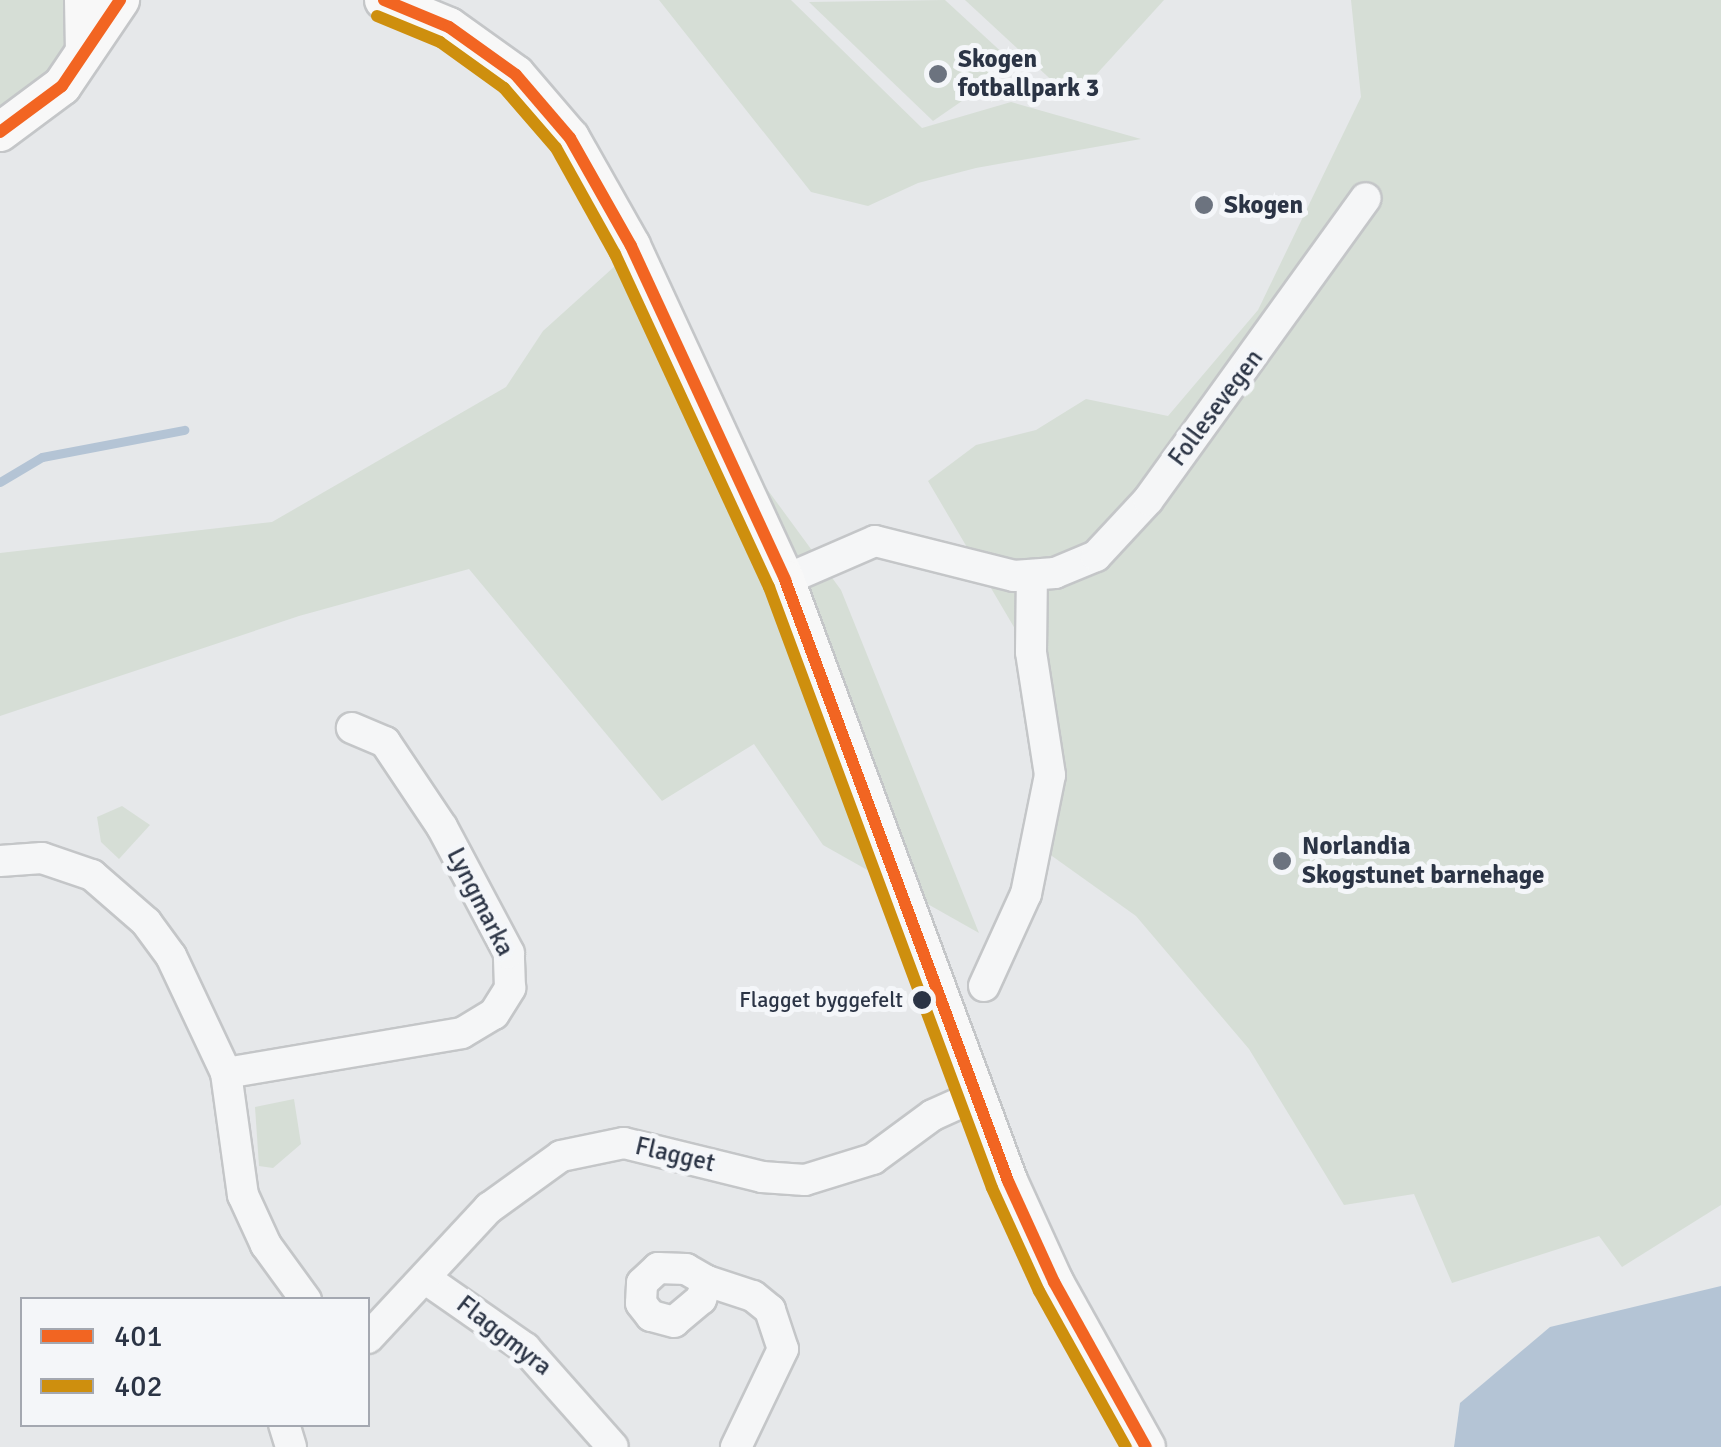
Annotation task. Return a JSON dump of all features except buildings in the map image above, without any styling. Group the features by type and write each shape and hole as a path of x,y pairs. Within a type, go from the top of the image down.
{"main road":[{"path":"84,0 85,50"},
{"path":"0,132 46,103 120,0"},
{"path":"384,0 484,48 516,75 570,138 687,358 785,580 974,1096 1048,1270 1140,1445"}],"street":[{"name":"Follesevegen","path":"785,580 875,541 905,544 1006,576 1032,575 1096,556 1148,500 1366,198"},
{"path":"984,986 1026,894 1050,775 1030,652 1032,575"},
{"name":"Lyngmarka","path":"226,1073 449,1037 494,1014 510,988 509,952 442,826 385,742 352,728"},
{"path":"0,860 59,861 117,893 171,956 226,1073 244,1195 266,1245 304,1297"},
{"name":"Flagget","path":"370,1336 510,1189 582,1148 624,1143 762,1177 805,1180 873,1160 933,1115 974,1096"},
{"name":"Flaggmyra","path":"426,1279 525,1348 613,1447"},
{"path":"707,1281 753,1296 770,1310 783,1349 736,1447"}],"shaded area":[{"path":"0,0 110,0 0,131"},
{"path":"659,0 791,0 922,128 1011,102 1141,139 976,168 918,183 868,206 811,192"},
{"name":"Skogen fotballpark 3","path":"945,0 1007,57 975,92 933,121 809,2"},
{"path":"965,0 1164,0 1073,100"},
{"path":"1351,0 1721,0 1721,1205 1622,1267 1599,1236 1452,1283 1414,1194 1344,1205 1249,1049 1136,916 1038,846 1046,768 1021,639 928,481 976,445 1036,430 1086,399 1168,416 1258,310 1361,97"},
{"path":"646,238 671,358 841,590 979,933 823,845 754,744 662,801 469,569 299,616 0,716 0,553 272,522 506,387 543,331"},
{"path":"122,806 150,825 119,859 101,842 97,817"},
{"path":"294,1099 301,1144 273,1168 259,1166 255,1107"}],"water":[{"path":"1721,1286 1721,1447 1454,1447 1460,1403 1550,1327"}],"waterway":[{"path":"0,482 42,457 184,430"}],"transit line":[{"name":"401","path":"0,132 62,86 120,0"},
{"name":"401","path":"384,0 449,27 516,75 570,138 631,246 785,580 1008,1181 1054,1282 1146,1447"},
{"name":"402","path":"377,16 440,42 504,88 556,148 615,254 769,587 992,1188 1039,1291 1126,1447"}],"place":[{"name":"Skogen fotballpark 3","path":"938,74"},
{"name":"Skogen","path":"1204,205"},
{"name":"Norlandia Skogstunet barnehage","path":"1282,861"},
{"name":"Flagget byggefelt","path":"922,1000"}]}
